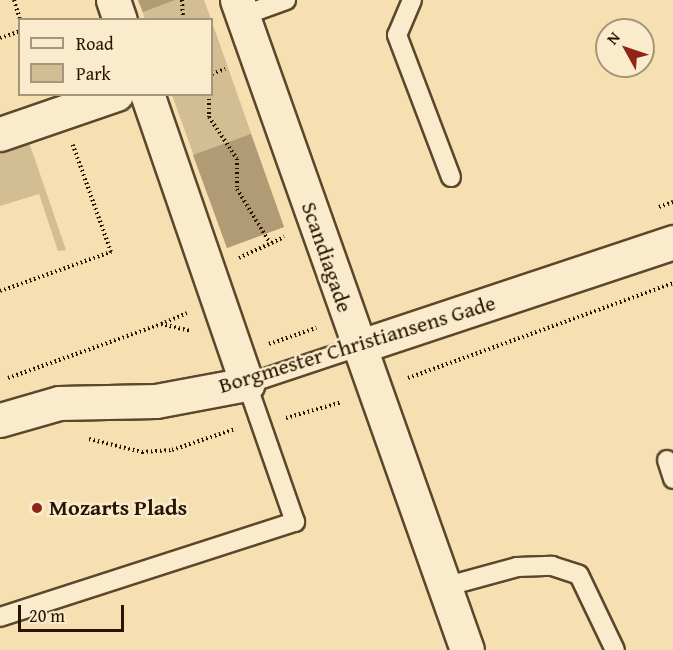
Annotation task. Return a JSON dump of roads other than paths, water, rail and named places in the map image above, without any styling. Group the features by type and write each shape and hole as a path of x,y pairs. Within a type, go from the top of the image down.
{"street":[{"path":"114,0 119,18"},
{"name":"Scandiagade","path":"240,8 467,650"},
{"path":"0,134 110,96"},
{"path":"148,96 247,384"},
{"name":"Borgmester Christiansens Gade","path":"358,347 673,242"},
{"name":"Borgmester Christiansens Gade","path":"0,420 58,403 156,400 247,384"}],"lane":[{"path":"240,8 286,0"},
{"path":"412,0 397,35 451,177"},
{"name":"Borgmester Christiansens Gade","path":"247,384 358,347"},
{"path":"0,617 296,522 247,384"},
{"path":"667,460 673,479"},
{"path":"444,586 517,567 552,566 579,575 615,650"}],"place":[{"name":"Mozarts Plads","path":"37,508"}]}
